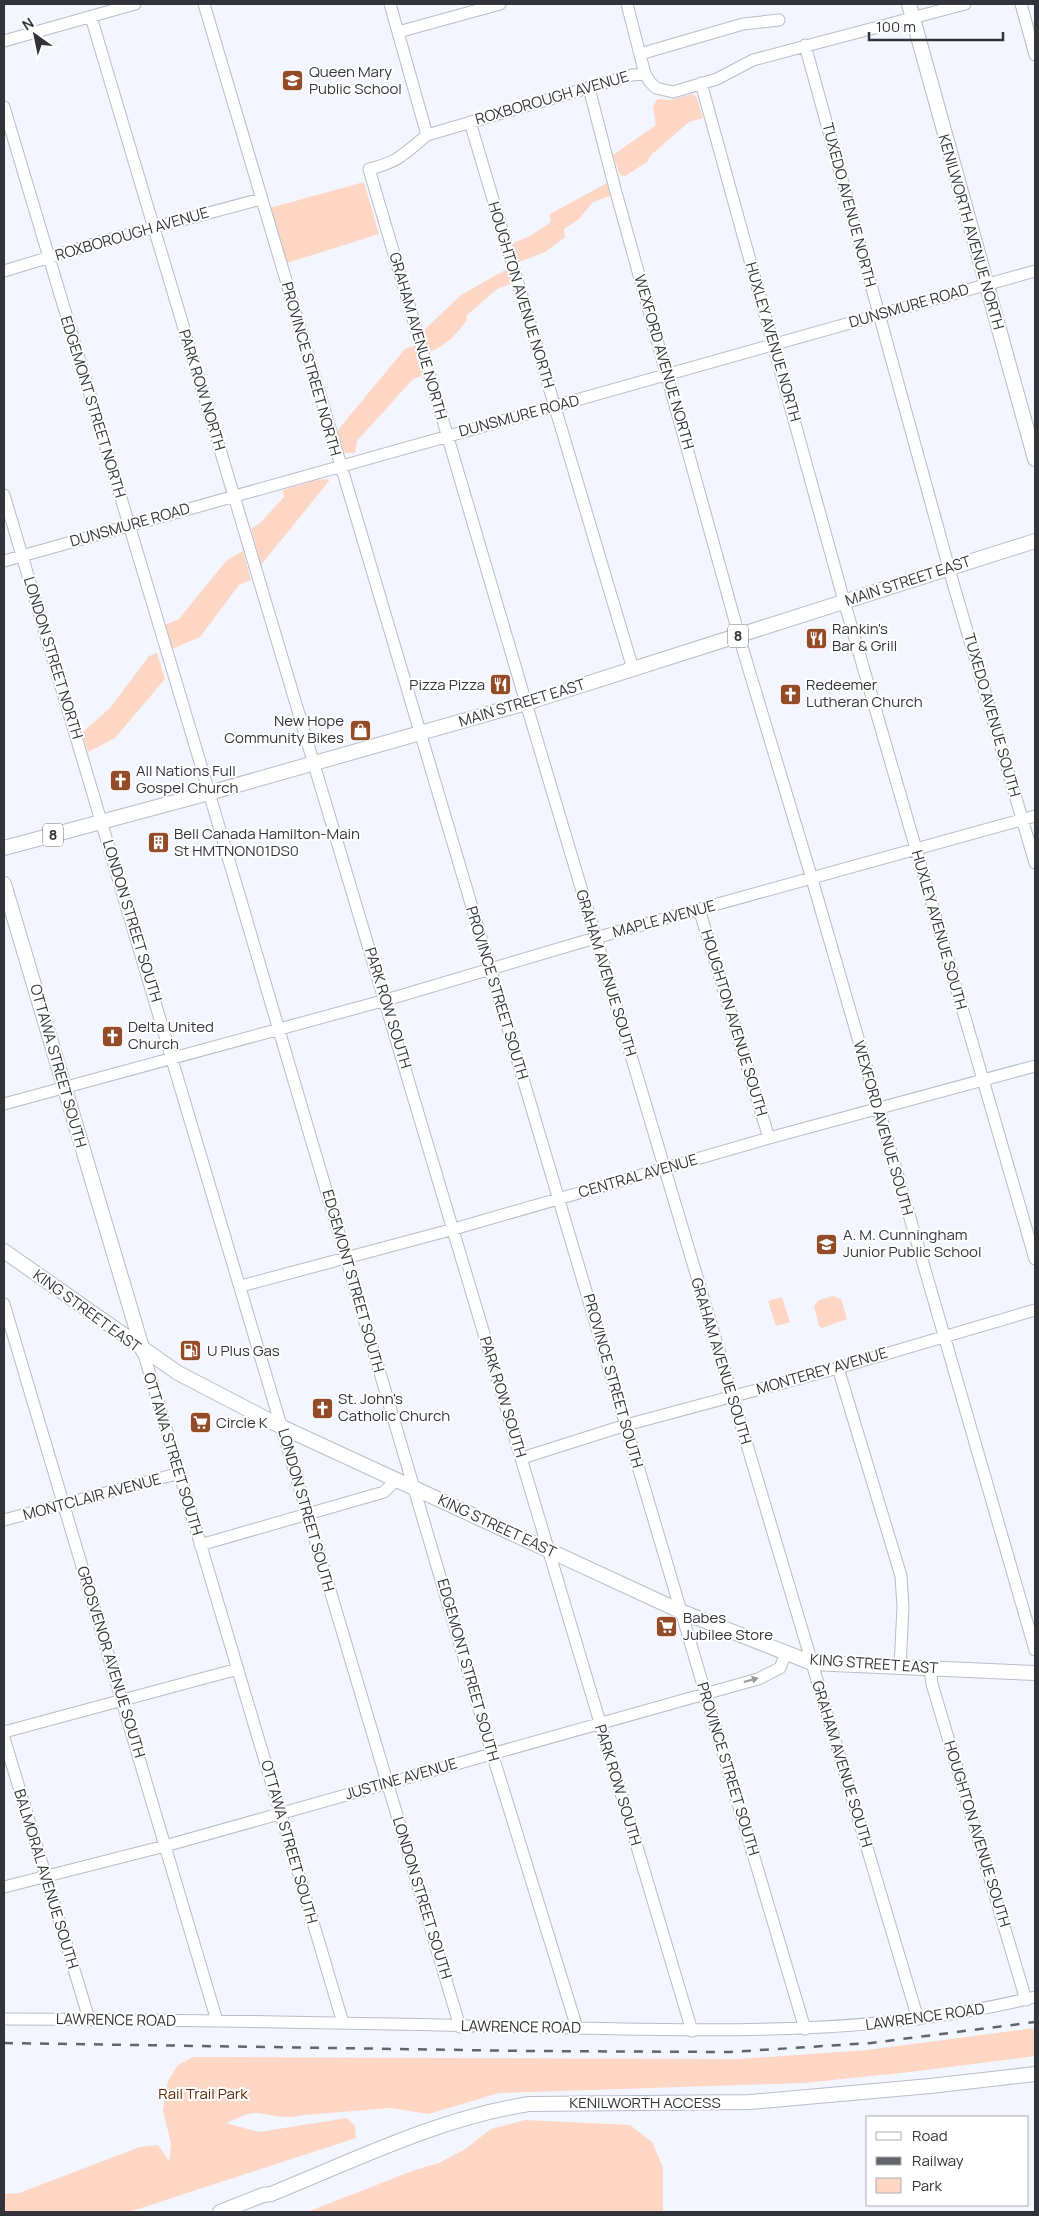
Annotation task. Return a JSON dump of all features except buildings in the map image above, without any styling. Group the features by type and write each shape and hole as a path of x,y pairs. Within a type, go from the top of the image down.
{"main road":[{"name":"KENILWORTH AVENUE NORTH","path":"910,11 1035,459"},
{"name":"MAIN STREET EAST","path":"4,848 208,793 526,703 1035,540"},
{"name":"OTTAWA STREET SOUTH","path":"4,884 143,1351"},
{"name":"KING STREET EAST","path":"4,1252 178,1374 282,1427 680,1611 812,1663 1035,1673"},
{"name":"KENILWORTH ACCESS","path":"220,2212 263,2194 271,2194 452,2121 486,2111 529,2104 750,2102 930,2086 1035,2074"},
{"name":"KENILWORTH ACCESS","path":"238,2212 266,2200 271,2194"}],"street":[{"path":"4,41 91,17 105,8 135,4"},
{"name":"PROVINCE STREET NORTH","path":"204,4 420,733"},
{"path":"390,4 428,134"},
{"path":"398,32 500,4"},
{"path":"627,4 646,74"},
{"name":"ROXBOROUGH AVENUE","path":"369,169 390,164 404,156 428,134 632,75 646,74 653,86 667,92 673,92 717,79 753,60 910,11 965,4"},
{"path":"1021,4 1035,55"},
{"name":"PARK ROW NORTH","path":"91,17 315,762"},
{"path":"640,54 743,24 779,20"},
{"name":"TUXEDO AVENUE NORTH","path":"805,45 949,567"},
{"name":"HUXLEY AVENUE NORTH","path":"701,83 844,601"},
{"name":"WEXFORD AVENUE NORTH","path":"589,88 740,635"},
{"name":"EDGEMONT STREET NORTH","path":"4,107 208,793"},
{"name":"HOUGHTON AVENUE NORTH","path":"470,122 633,669"},
{"name":"GRAHAM AVENUE NORTH","path":"369,169 526,703"},
{"name":"ROXBOROUGH AVENUE","path":"4,271 48,257 261,199"},
{"name":"DUNSMURE ROAD","path":"4,561 1035,271"},
{"name":"LONDON STREET NORTH","path":"4,495 102,821"},
{"name":"TUXEDO AVENUE SOUTH","path":"949,567 1035,863"},
{"name":"HUXLEY AVENUE SOUTH","path":"844,601 861,653 916,850 1035,1259"},
{"name":"WEXFORD AVENUE SOUTH","path":"740,635 1035,1650"},
{"name":"GRAHAM AVENUE SOUTH","path":"526,703 918,2019"},
{"name":"PROVINCE STREET SOUTH","path":"420,733 805,2029"},
{"name":"PARK ROW SOUTH","path":"315,762 522,1458 547,1549 692,2031"},
{"name":"EDGEMONT STREET SOUTH","path":"208,793 492,1753 577,2028"},
{"name":"MAPLE AVENUE","path":"4,1104 386,1000 595,938 1035,816"},
{"name":"LONDON STREET SOUTH","path":"102,821 460,2027"},
{"name":"HOUGHTON AVENUE SOUTH","path":"699,909 769,1138"},
{"name":"CENTRAL AVENUE","path":"241,1286 454,1229 769,1138 1035,1066"},
{"name":"GROSVENOR AVENUE SOUTH","path":"4,1304 217,2021"},
{"name":"MONTEREY AVENUE","path":"522,1458 626,1425 838,1368 1035,1310"},
{"name":"OTTAWA STREET SOUTH","path":"143,1351 343,2024"},
{"path":"838,1368 901,1576 903,1607 900,1667"},
{"name":"MONTCLAIR AVENUE","path":"4,1520 180,1473"},
{"path":"200,1545 384,1492 396,1480"},
{"name":"JUSTINE AVENUE","path":"4,1887 165,1846 769,1675 780,1668 786,1653"},
{"name":"HOUGHTON AVENUE SOUTH","path":"930,1668 932,1684 1030,1999"},
{"path":"4,1732 238,1669"},
{"name":"BALMORAL AVENUE SOUTH","path":"4,1738 88,2019"},
{"name":"LAWRENCE ROAD","path":"4,2018 692,2031 805,2029 862,2026 918,2019 1030,1999"}],"green space":[{"path":"692,94 696,96 703,118 689,122 651,155 647,162 625,176 620,175 613,155 656,125 653,107 657,99 671,100"},
{"path":"364,182 379,234 287,263 270,208"},
{"path":"607,183 610,196 593,202 579,219 564,229 565,237 545,252 519,262 513,243 530,236 551,222 550,214"},
{"path":"507,269 511,284 497,289 466,316 467,319 464,324 451,339 429,352 423,331 461,295"},
{"path":"414,346 422,376 413,379 357,441 355,453 345,453 341,449 337,431 405,349"},
{"path":"328,479 329,481 261,565 251,528 259,524 284,497 283,490 317,480"},
{"path":"243,551 251,580 239,585 200,637 172,649 165,625 179,619 227,560"},
{"path":"157,653 165,679 115,738 88,752 82,733 110,708 149,656"},
{"path":"833,1296 841,1299 847,1319 822,1328 819,1326 814,1306 819,1300"},
{"path":"782,1297 790,1322 776,1326 768,1301"},
{"name":"Rail Trail Park","path":"1035,2028 1035,2056 919,2071 804,2083 499,2093 429,2114 390,2108 290,2117 251,2113 226,2123 259,2132 347,2118 355,2126 356,2138 129,2212 4,2212 4,2194 19,2193 140,2147 158,2145 169,2161 171,2144 163,2110 168,2081 178,2065 193,2057 739,2059 867,2050"},
{"path":"525,2120 630,2125 652,2142 663,2167 663,2211 307,2212 415,2170 439,2163 464,2150 491,2129"}],"railway":[{"path":"4,2043 730,2052 871,2043 1035,2022"}],"place":[{"name":"Queen Mary Public School","path":"293,81"},
{"name":"Rankin's Bar & Grill","path":"816,638"},
{"name":"Pizza Pizza","path":"501,685"},
{"name":"Redeemer Lutheran Church","path":"790,694"},
{"name":"New Hope Community Bikes","path":"360,730"},
{"name":"All Nations Full Gospel Church","path":"120,780"},
{"name":"Bell Canada Hamilton-Main St HMTNON01DS0","path":"158,843"},
{"name":"Delta United Church","path":"112,1036"},
{"name":"A. M. Cunningham Junior Public School","path":"827,1244"},
{"name":"U Plus Gas","path":"191,1351"},
{"name":"St. John's Catholic Church","path":"322,1408"},
{"name":"Circle K","path":"200,1423"},
{"name":"Babes Jubilee Store","path":"667,1627"}]}
